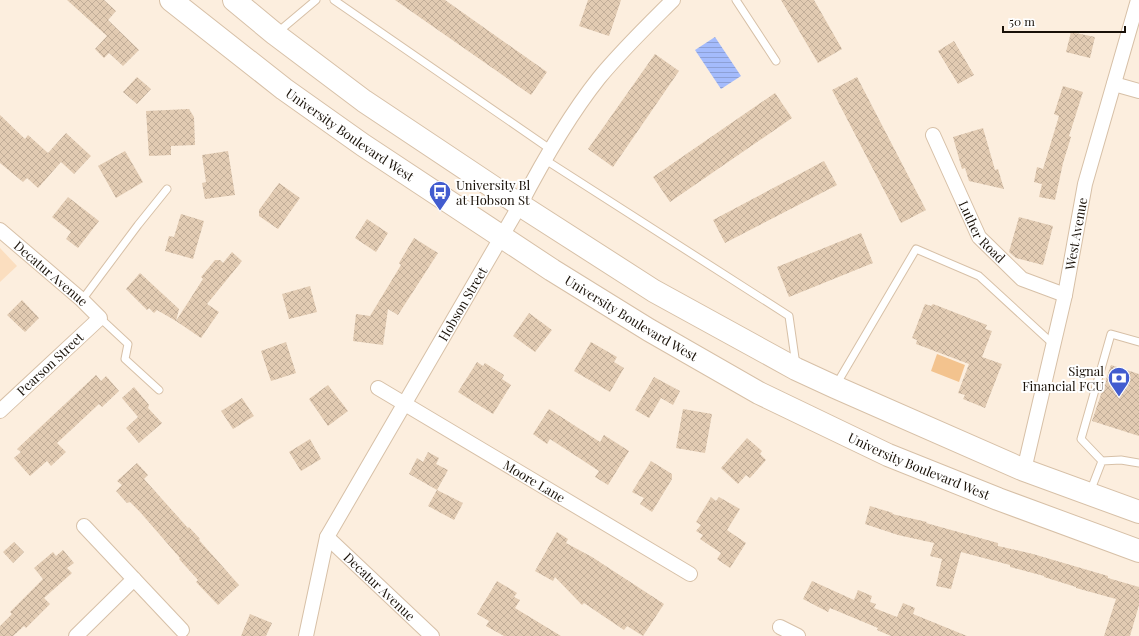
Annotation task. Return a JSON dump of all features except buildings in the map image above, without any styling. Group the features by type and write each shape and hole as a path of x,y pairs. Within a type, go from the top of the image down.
{"main road":[{"name":"University Boulevard West","path":"171,0 284,89 364,145 552,270 649,330 759,393 888,455 998,499 1139,551"},
{"path":"234,0 275,34 364,101 520,205 654,291 796,369 835,387 1024,470 1139,512"}],"street":[{"name":"Hobson Street","path":"306,636 327,537 520,205 547,154 599,78 631,42 673,0"},
{"name":"West Avenue","path":"1024,470 1065,296 1085,184 1138,0"},
{"path":"1114,84 1139,91"},
{"name":"Luther Road","path":"933,135 979,238 1022,279 1065,296"},
{"name":"Decatur Avenue","path":"0,230 82,300 100,318"},
{"name":"Pearson Street","path":"0,410 100,318"},
{"name":"Moore Lane","path":"378,388 690,574"},
{"path":"84,526 182,630"},
{"name":"Decatur Avenue","path":"327,537 432,636"},
{"path":"76,636 134,579"},
{"path":"780,627 798,636"}],"lane":[{"path":"275,34 316,0"},
{"path":"334,0 547,154 789,316 796,369"},
{"path":"736,0 776,61"},
{"path":"82,300 167,189"},
{"path":"835,387 916,248 979,276 1054,344"},
{"path":"100,318 128,344 125,359 159,390"},
{"path":"1139,342 1111,334 1081,439 1102,461 1121,460 1139,464"},
{"path":"1090,494 1102,461"}],"shaded area":[{"path":"0,248 17,266 0,282"},
{"path":"937,354 965,365 959,382 931,371"}],"water":[{"path":"715,37 741,76 721,89 695,50"}],"place":[{"name":"University Bl at Hobson St","path":"440,212"},
{"name":"Signal Financial FCU","path":"1119,398"}]}
